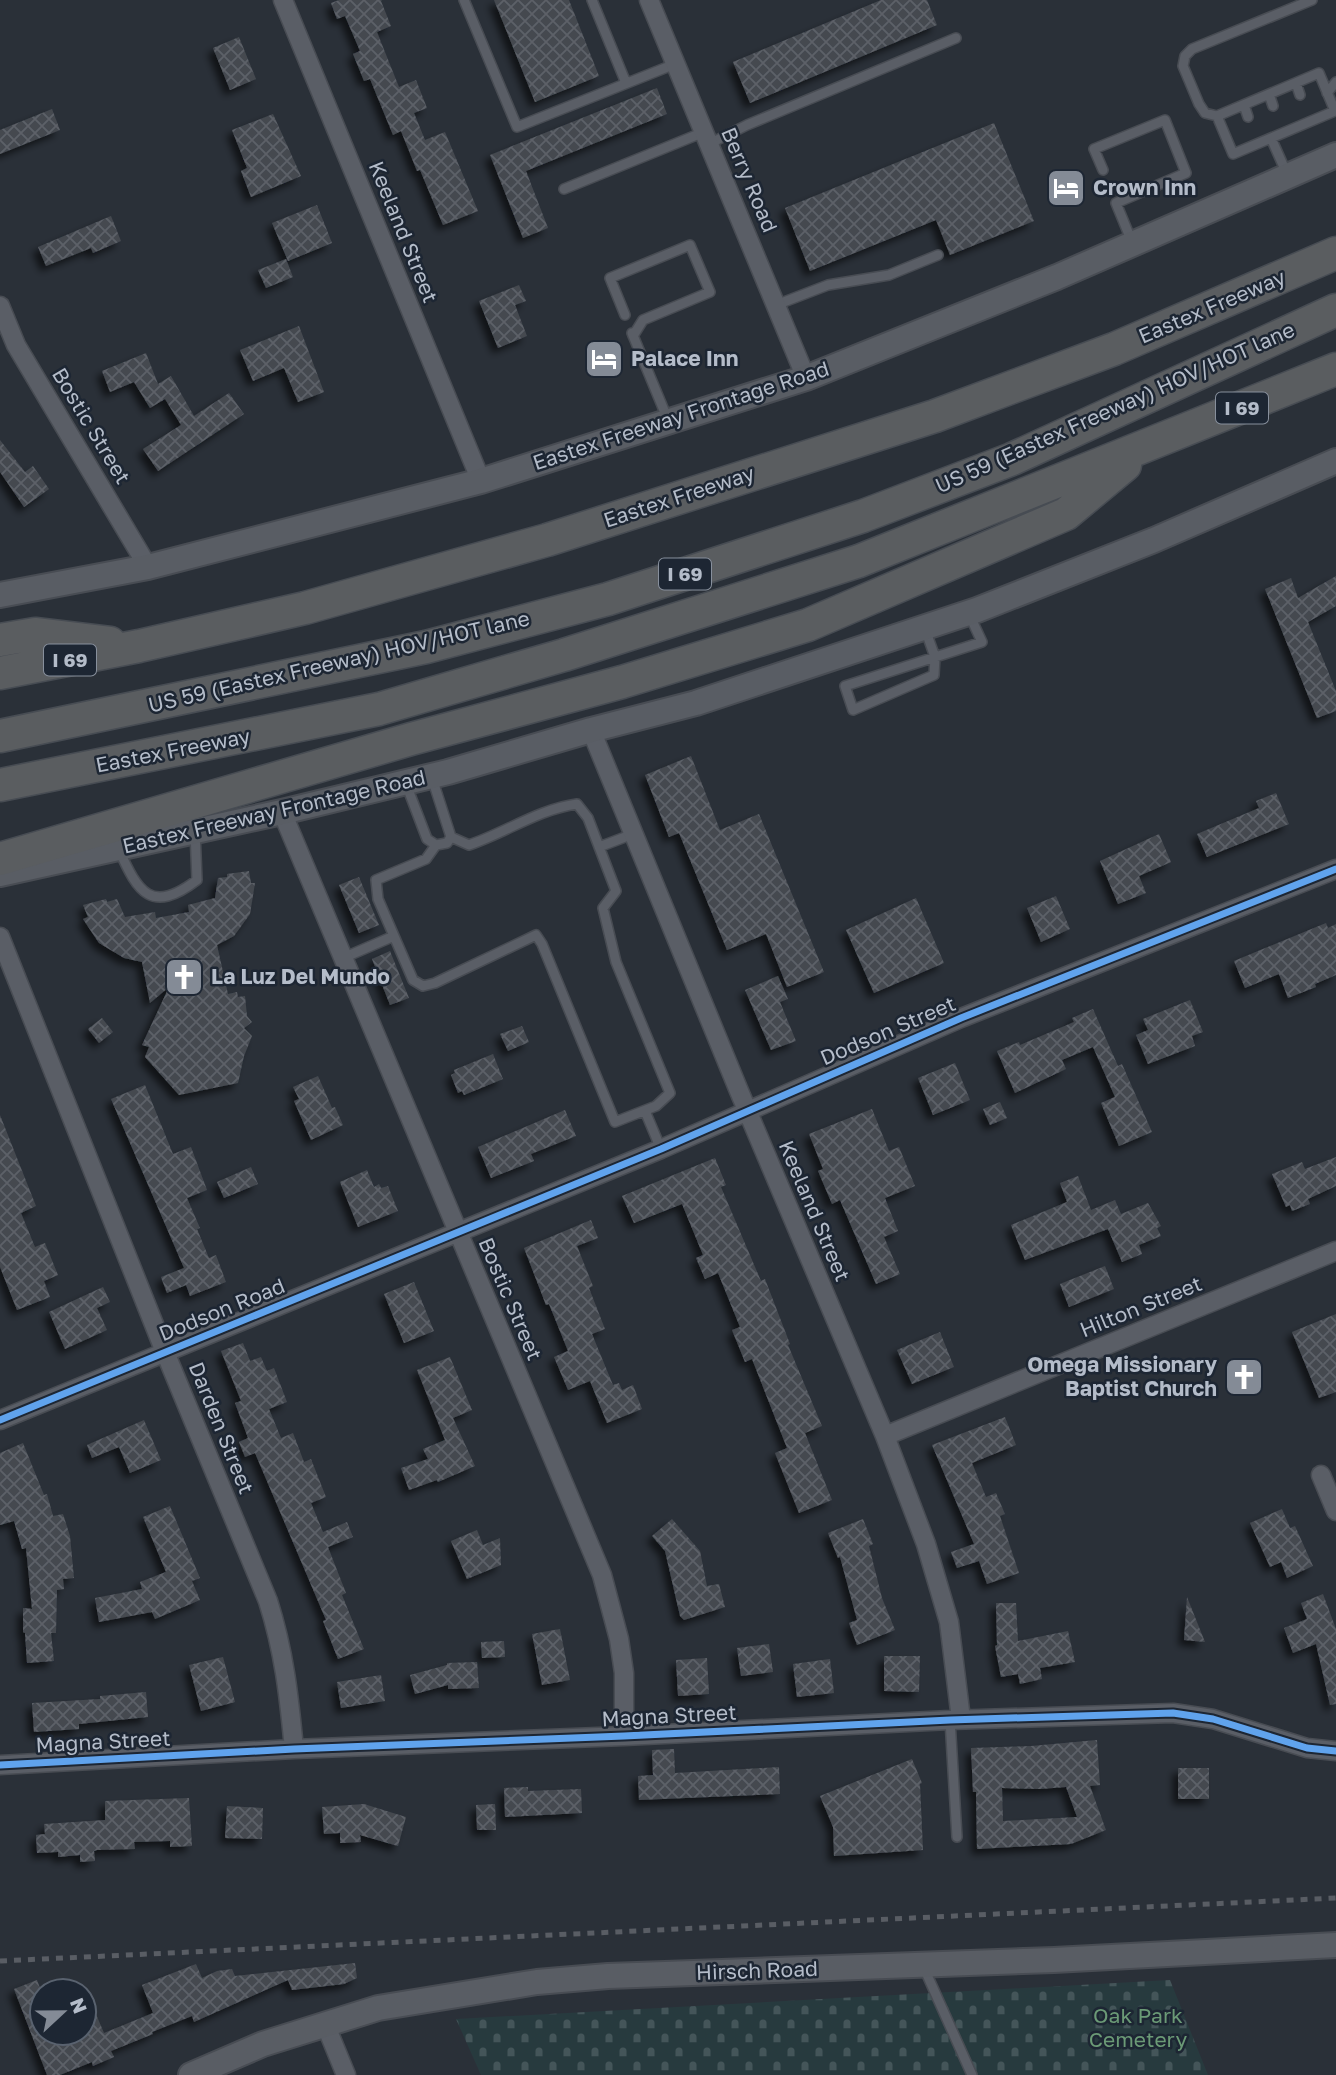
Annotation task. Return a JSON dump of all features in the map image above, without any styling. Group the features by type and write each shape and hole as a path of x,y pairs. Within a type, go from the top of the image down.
{"highway":[{"name":"Eastex Freeway","path":"0,673 139,646 305,608 547,540 935,416 1114,349 1336,253"},
{"name":"US 59 (Eastex Freeway) HOV/HOT lane","path":"0,736 426,647 608,599 863,516 1012,459 1336,310"},
{"name":"Eastex Freeway","path":"0,785 379,709 564,655 859,561 1336,369"},
{"path":"0,859 411,739 622,682 808,625 1066,514 1147,447"},
{"path":"0,640 36,634 139,646"}],"main road":[{"name":"Eastex Freeway Frontage Road","path":"0,595 148,567 481,481 806,378 1056,277 1336,155"},
{"name":"Eastex Freeway Frontage Road","path":"0,874 406,783 696,703 969,612 1154,540 1336,461"},
{"name":"Hirsch Road","path":"191,2075 263,2045 378,2008 537,1982 608,1976 923,1965 1336,1945"}],"street":[{"name":"Keeland Street","path":"283,0 481,481"},
{"name":"Berry Road","path":"649,0 806,378"},
{"name":"Bostic Street","path":"0,306 16,345 148,567"},
{"name":"Keeland Street","path":"591,730 747,1111 885,1436 926,1544 949,1622 956,1719"},
{"name":"Bostic Street","path":"282,812 603,1574 619,1639 624,1673 624,1736"},
{"name":"Dodson Street","path":"457,1232 661,1149 961,1018 1336,869"},
{"name":"Darden Street","path":"0,937 272,1613 280,1638 288,1682 293,1749"},
{"name":"Dodson Road","path":"0,1420 457,1232"},
{"name":"Hilton Street","path":"885,1436 1336,1251"},
{"path":"1321,1475 1336,1511"},
{"name":"Magna Street","path":"0,1765 956,1719 1173,1713 1213,1719 1307,1748 1336,1751"},
{"path":"326,2026 346,2075"}],"lane":[{"path":"464,0 517,127 675,64"},
{"path":"592,0 626,83"},
{"path":"1217,116 1233,154 1309,118 1335,111 1319,73 1217,116 1205,113 1183,66 1185,56 1192,50 1312,0"},
{"path":"564,189 747,125 956,38"},
{"path":"1327,93 1336,82"},
{"path":"1296,83 1300,96"},
{"path":"1269,94 1273,106"},
{"path":"1244,105 1248,117"},
{"path":"1103,170 1094,149 1165,120 1186,173 1116,203"},
{"path":"1271,138 1288,176"},
{"path":"1111,192 1133,243"},
{"path":"625,315 610,278 690,245 710,292 643,320 632,334 669,422"},
{"path":"776,305 828,285 889,275 938,254"},
{"path":"925,627 935,657 934,675 853,710 845,686 935,657 982,642 969,612"},
{"path":"431,776 451,837 469,845 558,807 577,804 588,818 616,891 603,908 615,962 670,1093 656,1106 615,1122 536,935 435,983 423,986 413,980 378,899 376,880 426,859 436,845"},
{"path":"406,783 427,839 436,845 447,843 451,837"},
{"path":"118,848 142,892 158,897 180,893 197,880 195,831"},
{"path":"599,847 633,834"},
{"path":"343,958 394,936"},
{"path":"645,1111 661,1149"},
{"path":"956,1719 957,1837"},
{"path":"923,1965 971,2075"}],"green space":[{"name":"Oak Park Cemetery","path":"1170,1980 1208,2075 481,2075 456,2019"}],"building":[{"path":"339,0 382,0 391,26 377,32 399,87 416,80 427,108 414,113 425,140 445,132 478,211 443,225 401,131 393,135 370,79 364,81 353,54 360,51 345,16 337,19 331,3"},
{"path":"494,0 569,0 599,76 535,102"},
{"path":"881,0 927,0 937,25 750,103 733,62"},
{"path":"239,37 256,79 230,90 213,48"},
{"path":"657,88 667,114 526,171 548,228 523,238 490,155"},
{"path":"52,109 60,130 0,154 0,130"},
{"path":"273,114 301,176 251,197 241,171 247,168 232,130"},
{"path":"994,123 1034,221 950,255 936,220 810,271 785,208"},
{"path":"317,205 332,243 288,261 272,223"},
{"path":"111,216 121,241 93,253 91,248 46,266 38,247"},
{"path":"286,259 293,277 266,288 258,270"},
{"path":"519,285 526,301 515,305 527,336 498,348 479,301"},
{"path":"299,326 324,392 298,402 284,368 253,381 240,350"},
{"path":"146,353 158,384 171,376 194,416 229,393 244,414 158,471 143,449 181,425 165,399 150,408 134,382 110,392 102,371"},
{"path":"0,440 25,472 33,466 49,489 24,507 0,472"},
{"path":"1336,576 1336,606 1308,622 1336,691 1336,711 1317,718 1265,589 1291,578 1298,598"},
{"path":"691,756 720,830 759,814 824,972 787,987 766,934 727,950 679,833 669,837 645,775"},
{"path":"1276,793 1289,824 1207,857 1197,834 1259,808 1256,801"},
{"path":"1159,834 1171,862 1139,876 1146,893 1118,904 1100,861"},
{"name":"La Luz Del Mundo","path":"249,871 251,883 255,883 250,914 234,936 217,945 228,994 237,992 238,997 245,996 247,1016 252,1022 244,1028 252,1036 238,1083 179,1095 145,1057 149,1047 142,1045 169,987 150,1003 142,962 124,958 99,943 83,919 88,917 83,905 117,899 125,917 155,912 156,918 189,912 188,905 215,898 218,878"},
{"path":"359,877 379,925 359,933 339,885"},
{"path":"1056,896 1070,929 1041,942 1027,908"},
{"path":"916,898 944,963 874,993 846,930"},
{"path":"1326,923 1328,928 1336,924 1336,975 1315,984 1316,987 1288,998 1279,974 1245,988 1234,961"},
{"path":"390,951 409,998 390,1005 372,959"},
{"path":"778,976 788,999 780,1002 796,1041 771,1050 745,990"},
{"path":"1190,1000 1203,1032 1192,1036 1195,1046 1148,1064 1136,1035 1148,1030 1143,1019"},
{"path":"1093,1009 1118,1066 1122,1064 1152,1132 1119,1146 1101,1103 1115,1097 1093,1047 1062,1060 1066,1069 1015,1093 997,1051 1019,1042 1020,1045 1074,1022 1072,1018"},
{"path":"102,1018 113,1032 99,1043 88,1029"},
{"path":"522,1026 529,1042 508,1051 500,1034"},
{"path":"493,1054 503,1079 464,1095 462,1091 458,1093 451,1075 455,1073 454,1070"},
{"path":"955,1063 970,1100 933,1115 918,1078"},
{"path":"318,1076 343,1125 311,1140 294,1101 299,1099 293,1087"},
{"path":"145,1085 173,1154 191,1147 207,1190 187,1198 209,1258 216,1255 226,1282 190,1296 186,1285 167,1293 161,1277 184,1268 111,1099"},
{"path":"1000,1102 1007,1118 990,1125 983,1109"},
{"path":"872,1109 889,1151 899,1147 915,1186 885,1198 898,1231 884,1237 900,1274 876,1284 840,1200 832,1204 818,1171 823,1169 809,1134"},
{"path":"565,1110 576,1136 531,1154 534,1161 491,1178 478,1147"},
{"path":"0,1115 36,1206 21,1213 35,1247 45,1243 58,1275 44,1281 50,1297 17,1310 0,1267"},
{"path":"1336,1157 1336,1186 1308,1199 1310,1204 1292,1211 1290,1205 1286,1207 1272,1174 1302,1162 1305,1169"},
{"path":"715,1158 726,1185 721,1187 761,1281 765,1279 790,1344 788,1345 822,1426 805,1433 832,1500 799,1513 775,1453 787,1448 752,1359 745,1362 732,1330 740,1327 718,1273 705,1279 696,1258 703,1255 682,1204 634,1223 622,1196"},
{"path":"251,1167 258,1184 224,1198 217,1182"},
{"path":"367,1170 374,1187 379,1184 381,1188 388,1186 398,1211 358,1227 340,1182"},
{"path":"1078,1176 1091,1210 1115,1200 1121,1214 1148,1203 1161,1226 1157,1228 1161,1236 1139,1245 1142,1254 1122,1262 1108,1229 1025,1260 1011,1225 1067,1202 1060,1183"},
{"path":"591,1220 598,1238 577,1246 593,1286 589,1288 605,1329 592,1334 613,1385 619,1383 622,1390 633,1385 642,1409 607,1423 590,1381 568,1390 554,1357 568,1351 549,1304 546,1305 524,1248"},
{"path":"1105,1266 1114,1289 1069,1307 1060,1284"},
{"path":"414,1282 434,1331 404,1343 384,1294"},
{"path":"103,1287 110,1302 97,1308 107,1330 65,1349 49,1312"},
{"path":"1336,1314 1336,1392 1319,1398 1292,1332"},
{"path":"940,1332 954,1367 912,1384 897,1350"},
{"path":"243,1343 250,1361 261,1357 267,1371 274,1368 287,1402 269,1409 281,1438 293,1433 304,1462 311,1459 326,1497 311,1503 323,1532 347,1522 353,1537 328,1547 346,1593 342,1595 364,1649 338,1659 323,1621 326,1620 255,1453 245,1457 239,1442 248,1438 235,1403 241,1401 221,1351"},
{"path":"450,1357 472,1410 453,1418 475,1466 438,1482 437,1480 409,1490 401,1468 428,1459 423,1449 445,1440 417,1370"},
{"path":"1005,1417 1016,1445 972,1463 986,1497 996,1493 1005,1514 1000,1516 1019,1573 987,1584 979,1561 957,1568 951,1552 974,1544 932,1445"},
{"path":"144,1420 161,1460 130,1473 119,1447 92,1458 87,1445"},
{"path":"23,1443 44,1495 47,1494 53,1516 63,1514 70,1536 74,1578 63,1579 64,1589 57,1590 56,1633 51,1633 54,1661 27,1663 23,1608 32,1609 26,1548 22,1549 14,1521 0,1525 0,1453"},
{"path":"170,1506 200,1578 192,1581 200,1600 155,1619 152,1612 99,1622 95,1598 142,1589 140,1582 166,1572 143,1517"},
{"path":"1282,1509 1290,1528 1295,1526 1313,1566 1287,1578 1281,1562 1270,1567 1250,1523"},
{"path":"672,1519 700,1551 707,1586 719,1584 725,1607 684,1620 680,1616 665,1551 652,1536"},
{"path":"863,1519 873,1544 869,1546 882,1598 895,1630 857,1645 849,1623 857,1620 840,1557 838,1558 828,1533"},
{"path":"477,1530 483,1545 500,1538 501,1565 467,1579 451,1541"},
{"path":"1323,1594 1336,1629 1336,1704 1330,1705 1316,1644 1293,1653 1284,1628 1307,1619 1301,1603"},
{"path":"1187,1597 1205,1642 1184,1640"},
{"path":"996,1603 1016,1603 1018,1641 1068,1631 1075,1662 1040,1668 1042,1679 1020,1684 1018,1674 1001,1677 995,1646"},
{"path":"560,1629 570,1680 542,1685 532,1634"},
{"path":"504,1641 505,1657 482,1658 481,1642"},
{"path":"769,1644 773,1672 741,1676 737,1648"},
{"path":"884,1656 920,1656 919,1692 884,1691"},
{"path":"223,1657 235,1702 201,1711 189,1665"},
{"path":"707,1658 709,1694 678,1696 676,1660"},
{"path":"830,1659 834,1693 797,1697 793,1664"},
{"path":"477,1662 479,1688 448,1689 448,1685 415,1694 410,1675 447,1663"},
{"path":"381,1675 385,1701 341,1708 337,1682"},
{"path":"146,1692 148,1717 79,1724 79,1729 34,1732 32,1703 100,1699 100,1696"},
{"path":"1097,1740 1100,1785 1090,1786 1106,1830 1071,1844 977,1849 976,1792 973,1792 971,1748","holes":["1066,1787 1077,1817 1003,1821 1002,1788"]},
{"path":"674,1749 675,1773 779,1767 780,1794 639,1800 638,1776 653,1775 652,1750"},
{"path":"912,1759 922,1783 923,1850 834,1856 833,1827 820,1796"},
{"path":"1178,1768 1209,1768 1209,1799 1178,1799"},
{"path":"528,1787 528,1791 581,1789 582,1813 505,1817 504,1788"},
{"path":"189,1798 192,1846 170,1847 170,1841 134,1842 135,1849 97,1850 94,1851 95,1861 80,1862 80,1855 58,1857 58,1852 37,1853 36,1835 45,1834 44,1824 105,1820 105,1801"},
{"path":"364,1804 406,1817 398,1846 360,1835 361,1842 340,1843 340,1833 324,1834 322,1807"},
{"path":"495,1804 496,1830 477,1830 476,1805"},
{"path":"227,1806 263,1808 262,1839 225,1838"},
{"path":"355,1963 357,1978 344,1984 292,1990 288,1980 194,2022 192,2016 152,2032 153,2034 111,2051 114,2057 93,2066 92,2062 60,2075 47,2075 36,2047 98,2047 98,2019 104,2033 153,2013 142,1985 196,1964 202,1978 217,1971 232,1969 235,1976"},
{"path":"28,1984 28,2025 14,1989"}],"railway":[{"path":"0,1961 1336,1898"}],"cycle path":[{"path":"0,1420 661,1149 961,1018 1336,869"},
{"path":"0,1765 294,1749 950,1720 1173,1713 1213,1719 1307,1748 1336,1751"}],"place":[{"name":"Crown Inn","path":"1066,188"},
{"name":"Palace Inn","path":"604,359"},
{"name":"La Luz Del Mundo","path":"184,977"},
{"name":"Omega Missionary Baptist Church","path":"1244,1377"}]}
